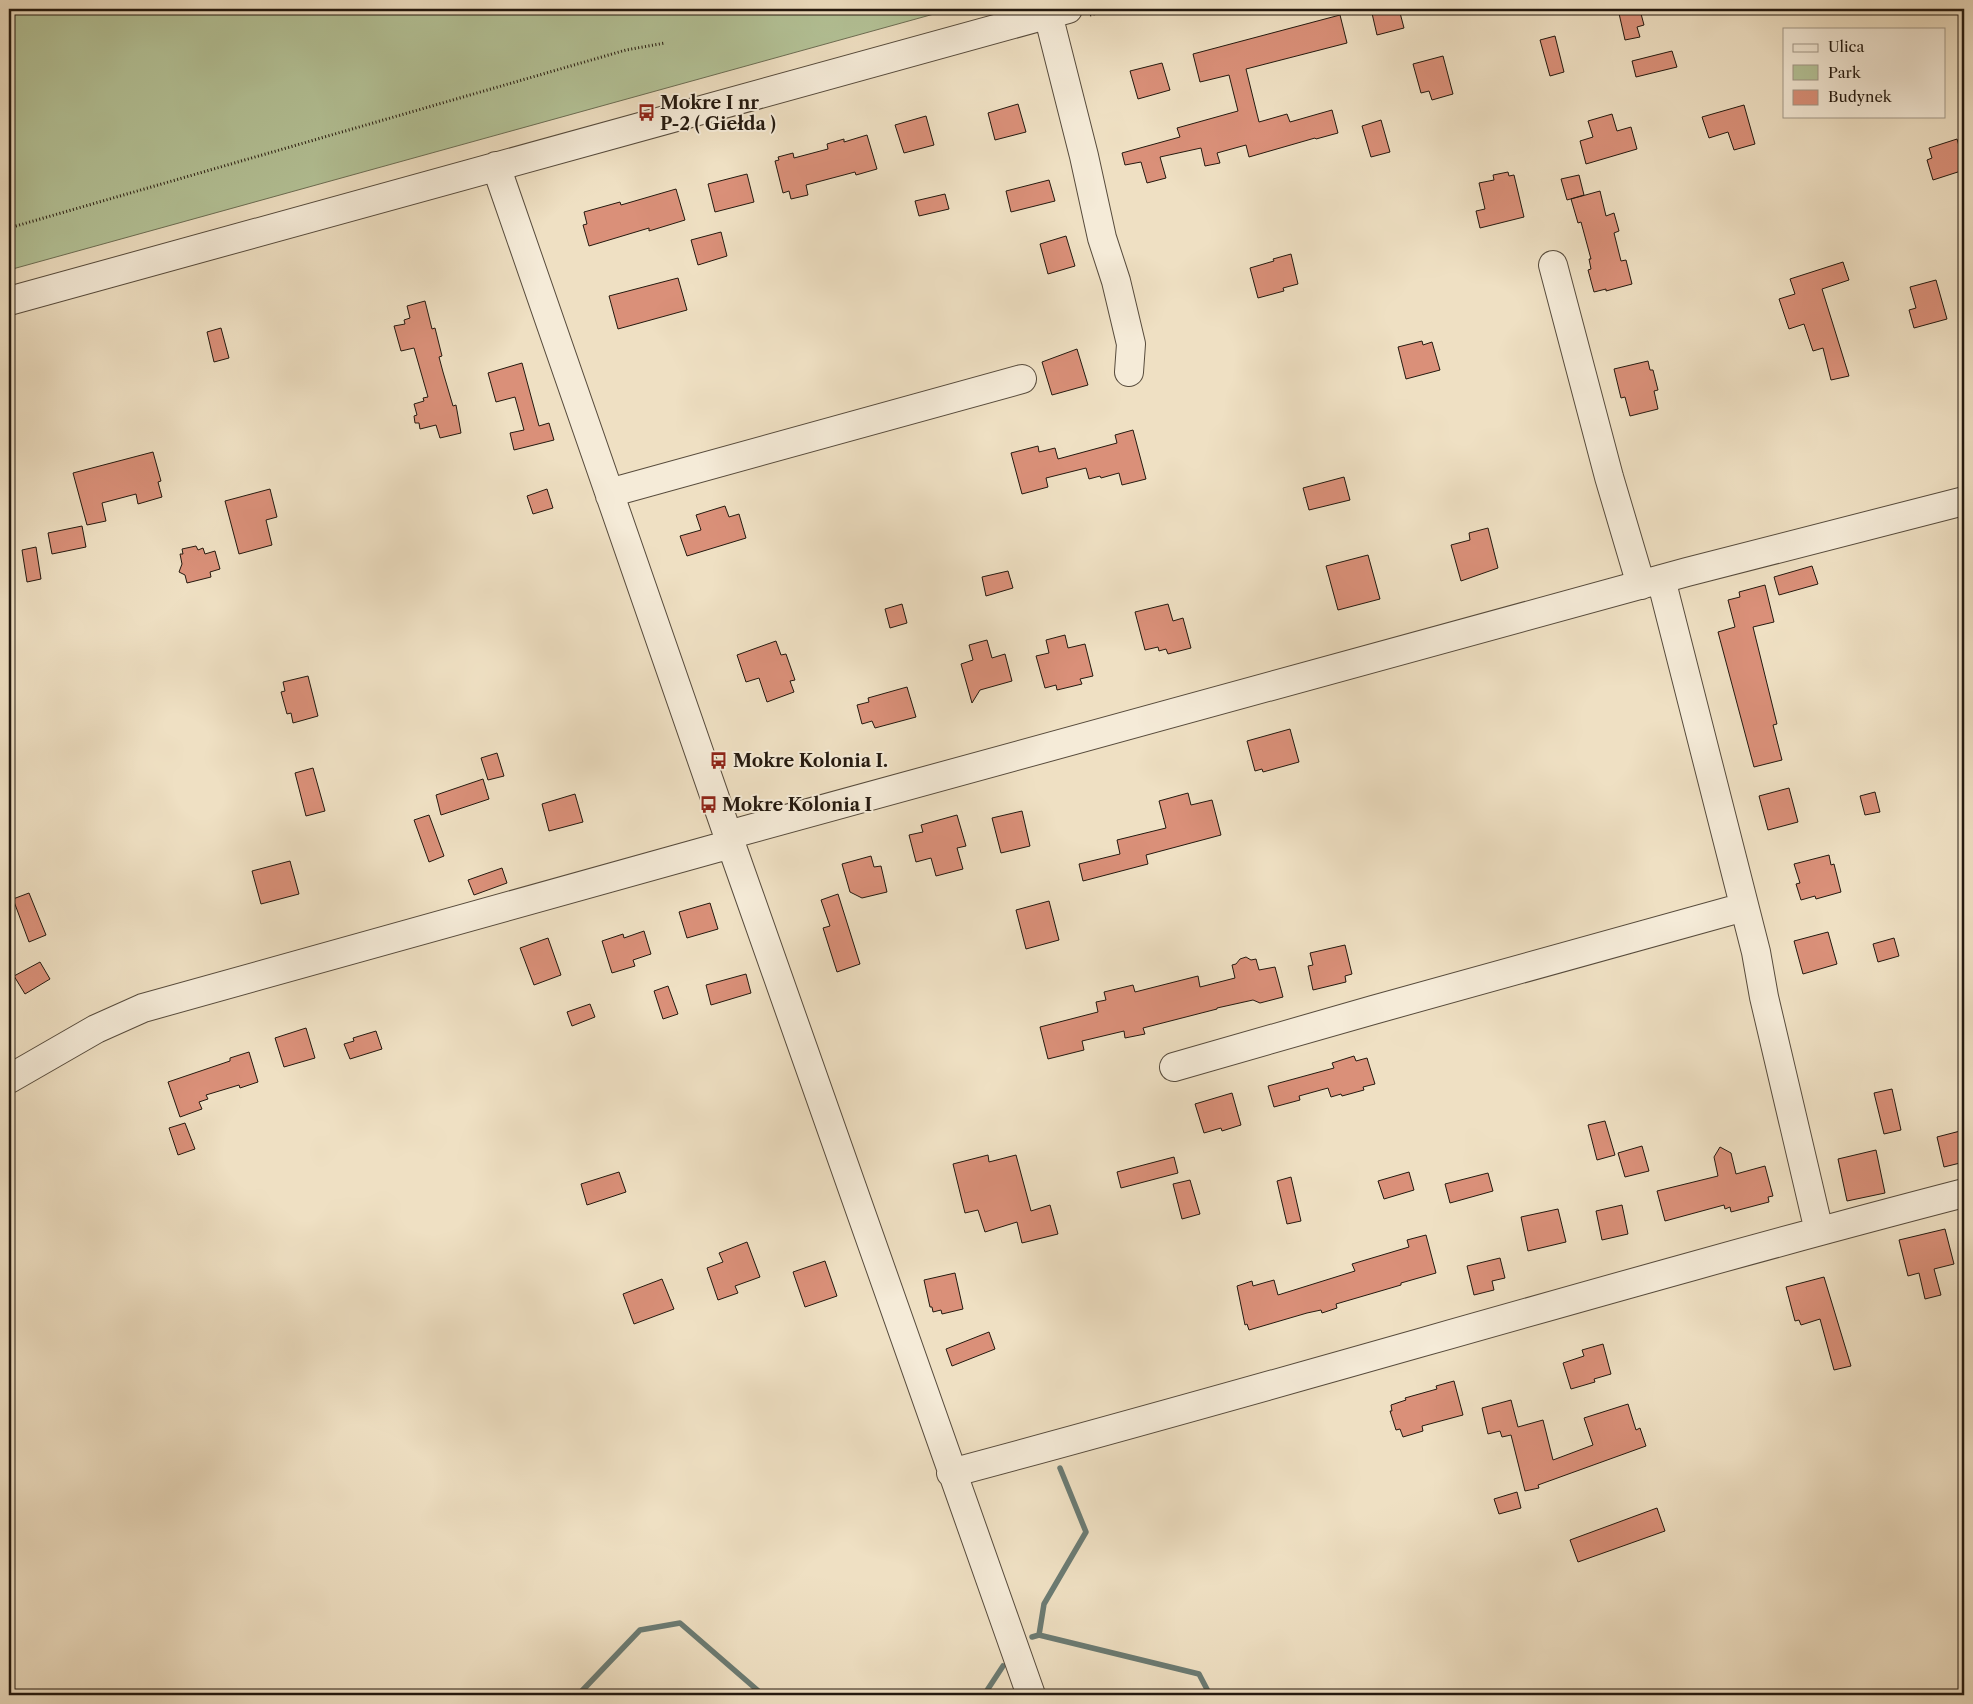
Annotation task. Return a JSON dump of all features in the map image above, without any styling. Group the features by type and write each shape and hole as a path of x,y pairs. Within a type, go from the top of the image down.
{"street":[{"path":"9,301 1058,12 1084,156 1102,238 1116,281 1131,344 1129,372"},
{"path":"496,166 729,840 1031,1695"},
{"path":"1553,265 1609,476 1651,582 1744,907 1820,1231"},
{"path":"610,496 620,490 1022,379"},
{"path":"9,1079 96,1029 143,1008 729,840 1651,582 1964,501"},
{"path":"1174,1067 1744,907"},
{"path":"951,1473 1820,1231 1964,1193"}],"path":[{"path":"614,9 642,13 647,9"},
{"path":"9,228 626,50 665,43"}],"green space":[{"path":"9,9 952,9 9,270"}],"building":[{"path":"1371,9 1399,9 1404,28 1377,35"},
{"path":"1618,9 1633,9 1633,12 1640,10 1644,25 1637,27 1640,37 1625,40"},
{"path":"1340,15 1347,43 1246,69 1259,122 1287,114 1290,122 1332,110 1338,133 1249,157 1246,145 1217,153 1220,163 1205,166 1201,148 1160,157 1166,178 1147,183 1141,162 1125,165 1122,153 1180,137 1177,128 1238,111 1229,75 1200,82 1193,54"},
{"path":"1555,36 1564,72 1550,76 1540,40"},
{"path":"1672,51 1677,67 1636,77 1632,61"},
{"path":"1443,56 1453,94 1432,100 1429,91 1421,93 1413,64"},
{"path":"1162,63 1170,90 1138,99 1130,71"},
{"path":"1018,104 1026,132 995,140 988,113"},
{"path":"1744,105 1755,144 1734,150 1728,132 1709,138 1702,117"},
{"path":"1612,114 1617,131 1631,127 1637,149 1586,164 1580,141 1593,137 1588,121"},
{"path":"926,116 934,145 904,153 895,125"},
{"path":"1381,120 1390,152 1371,157 1362,126"},
{"path":"867,135 877,169 856,175 855,172 806,185 808,195 791,199 789,191 783,193 775,161 779,160 778,157 793,153 794,158 828,149 827,144 844,139 844,142"},
{"path":"1957,139 1964,163 1964,170 1933,180 1927,160 1932,158 1929,148"},
{"path":"1508,172 1509,176 1514,175 1524,217 1480,228 1476,211 1485,209 1479,183 1494,180 1493,175"},
{"path":"747,174 754,202 715,212 708,184"},
{"path":"1579,175 1584,195 1567,200 1561,179"},
{"path":"1049,180 1055,201 1011,212 1006,191"},
{"path":"676,189 685,220 649,231 649,228 589,246 583,225 587,224 584,212 620,202 621,205"},
{"path":"1600,191 1606,216 1614,213 1619,231 1614,233 1621,261 1626,260 1632,284 1594,292 1588,270 1591,269 1589,259 1591,259 1581,222 1578,223 1571,199"},
{"path":"945,194 949,209 919,216 915,201"},
{"path":"721,232 727,256 698,265 691,240"},
{"path":"1066,236 1075,266 1048,274 1040,244"},
{"path":"1291,254 1298,284 1283,288 1284,291 1258,298 1250,268"},
{"path":"1843,262 1849,280 1822,289 1849,376 1831,380 1823,348 1813,351 1804,324 1789,329 1779,299 1795,294 1790,279"},
{"path":"678,278 687,310 618,329 609,296"},
{"path":"1936,280 1947,319 1914,328 1909,310 1916,308 1910,287"},
{"path":"425,301 432,329 435,328 442,356 439,357 453,406 456,405 461,433 440,438 436,425 420,429 419,423 415,423 414,416 417,415 414,404 424,401 423,398 428,397 414,348 401,351 394,326 405,324 404,320 410,318 407,306"},
{"path":"221,328 229,358 214,362 207,332"},
{"path":"1422,341 1423,345 1432,342 1440,370 1406,379 1398,347"},
{"path":"1077,349 1088,385 1052,395 1042,362"},
{"path":"1648,361 1650,370 1653,370 1658,390 1654,391 1658,409 1630,416 1625,397 1621,398 1614,369"},
{"path":"522,363 539,426 549,423 554,440 514,450 510,433 524,430 515,397 496,402 488,373"},
{"path":"1133,430 1146,479 1122,485 1119,473 1089,479 1086,468 1046,478 1048,487 1022,494 1011,453 1038,446 1039,452 1055,448 1058,459 1117,443 1115,435"},
{"path":"153,452 161,481 158,482 162,497 138,504 136,494 102,503 106,521 87,525 73,473"},
{"path":"1344,477 1350,500 1309,510 1303,488"},
{"path":"270,489 277,517 266,520 272,545 239,554 225,501"},
{"path":"547,489 553,508 533,514 527,496"},
{"path":"725,506 729,517 739,514 746,538 687,556 680,536 701,530 696,515"},
{"path":"82,526 86,547 52,554 48,533"},
{"path":"1488,528 1498,568 1461,581 1451,545 1470,540 1469,533"},
{"path":"196,546 198,550 203,548 205,554 215,551 220,569 210,572 211,577 187,583 185,575 179,572 182,564 180,554 183,554 182,549"},
{"path":"36,547 41,579 27,582 22,550"},
{"path":"1368,555 1380,599 1338,610 1326,566"},
{"path":"1812,566 1818,584 1779,595 1774,577"},
{"path":"1008,571 1013,588 986,596 982,577"},
{"path":"1765,585 1774,622 1753,627 1777,724 1773,725 1782,760 1754,767 1718,632 1735,627 1728,600 1740,597 1739,592"},
{"path":"902,604 907,623 890,628 885,609"},
{"path":"1168,604 1173,621 1183,618 1191,648 1168,654 1166,649 1159,651 1158,647 1145,650 1135,612"},
{"path":"1065,635 1068,648 1085,644 1093,676 1080,679 1082,684 1057,690 1056,685 1045,688 1036,656 1049,653 1046,640"},
{"path":"987,640 992,658 1005,654 1012,681 980,690 972,703 961,664 973,660 969,645"},
{"path":"776,641 781,655 786,654 795,680 790,681 794,692 767,702 759,678 746,682 737,655"},
{"path":"308,676 318,716 293,723 291,713 287,714 281,692 285,691 283,682"},
{"path":"907,687 916,717 875,728 872,721 862,724 857,705 869,702 868,698"},
{"path":"1290,729 1299,762 1263,772 1262,769 1255,771 1247,741"},
{"path":"497,753 504,776 488,780 481,758"},
{"path":"313,768 325,811 306,816 295,773"},
{"path":"483,779 489,799 441,815 436,795"},
{"path":"1789,788 1798,822 1768,830 1759,796"},
{"path":"1875,792 1880,812 1865,815 1860,796"},
{"path":"1188,793 1191,805 1212,800 1221,835 1146,855 1148,864 1083,881 1079,864 1120,854 1117,840 1166,828 1159,801"},
{"path":"575,794 583,822 549,831 542,804"},
{"path":"1022,811 1030,846 1001,853 992,818"},
{"path":"429,815 444,856 429,862 414,820"},
{"path":"957,815 966,846 957,848 963,869 936,876 931,858 916,862 909,835 923,832 921,825"},
{"path":"1829,855 1831,865 1834,864 1841,892 1816,899 1815,896 1801,900 1796,884 1800,883 1794,864"},
{"path":"871,856 874,867 881,866 887,892 862,898 850,892 842,864"},
{"path":"290,861 299,894 261,904 252,871"},
{"path":"502,868 507,883 474,895 468,880"},
{"path":"29,893 46,935 29,942 13,899"},
{"path":"838,894 860,964 837,972 823,928 830,926 821,900"},
{"path":"1049,901 1059,940 1026,949 1016,910"},
{"path":"710,903 718,929 687,938 679,912"},
{"path":"644,931 651,954 633,960 635,966 612,973 602,941 623,934 624,938"},
{"path":"1828,932 1837,964 1803,974 1794,941"},
{"path":"548,938 561,975 534,985 520,948"},
{"path":"1894,938 1899,956 1878,962 1873,944"},
{"path":"1345,945 1352,974 1345,976 1346,982 1313,990 1308,966 1313,965 1310,953"},
{"path":"1246,957 1251,960 1256,959 1259,970 1275,967 1283,997 1260,1003 1253,1000 1217,1008 1143,1028 1145,1034 1125,1038 1124,1031 1082,1041 1084,1050 1048,1059 1040,1027 1098,1012 1096,1002 1106,1000 1104,992 1133,985 1135,992 1198,976 1200,987 1235,978 1232,965"},
{"path":"40,962 50,979 25,994 14,976"},
{"path":"746,974 751,993 711,1005 706,985"},
{"path":"668,986 678,1014 663,1019 654,991"},
{"path":"590,1004 595,1017 572,1026 567,1012"},
{"path":"306,1028 315,1058 284,1067 275,1038"},
{"path":"376,1031 382,1049 350,1059 344,1044 354,1041 353,1038"},
{"path":"249,1052 258,1082 240,1088 239,1085 206,1095 208,1099 199,1102 202,1109 180,1117 168,1082 230,1061 230,1058"},
{"path":"1354,1056 1356,1061 1367,1058 1375,1084 1363,1087 1364,1090 1331,1097 1328,1088 1299,1096 1300,1100 1274,1107 1268,1086 1334,1068 1332,1063"},
{"path":"1892,1089 1901,1130 1884,1134 1874,1093"},
{"path":"1232,1093 1241,1125 1222,1131 1221,1128 1204,1133 1195,1104"},
{"path":"1605,1121 1615,1155 1597,1160 1588,1125"},
{"path":"185,1123 195,1149 178,1155 169,1128"},
{"path":"1964,1130 1964,1162 1944,1167 1937,1137"},
{"path":"1642,1146 1649,1171 1625,1177 1618,1153"},
{"path":"1720,1147 1731,1153 1736,1174 1765,1166 1773,1196 1768,1197 1769,1202 1731,1212 1730,1207 1725,1209 1724,1205 1665,1221 1657,1191 1718,1176 1714,1157"},
{"path":"1876,1150 1885,1193 1847,1201 1838,1159"},
{"path":"988,1155 989,1162 1016,1155 1031,1211 1050,1205 1058,1234 1022,1243 1017,1222 985,1232 978,1210 965,1213 953,1164"},
{"path":"1174,1157 1178,1173 1121,1188 1117,1172"},
{"path":"619,1172 626,1192 587,1205 581,1184"},
{"path":"1409,1172 1414,1190 1384,1199 1378,1181"},
{"path":"1488,1173 1493,1191 1450,1203 1445,1184"},
{"path":"1291,1177 1301,1221 1287,1224 1277,1181"},
{"path":"1190,1180 1200,1214 1182,1219 1173,1184"},
{"path":"1622,1205 1628,1234 1602,1240 1596,1211"},
{"path":"1558,1209 1566,1242 1528,1251 1521,1217"},
{"path":"1945,1229 1954,1264 1934,1269 1941,1295 1925,1299 1919,1273 1908,1276 1899,1240"},
{"path":"1426,1235 1436,1273 1336,1304 1337,1308 1322,1313 1321,1310 1307,1313 1249,1330 1247,1324 1245,1325 1237,1286 1252,1281 1253,1286 1274,1280 1278,1295 1355,1271 1352,1264 1409,1247 1407,1240"},
{"path":"747,1242 760,1277 735,1286 738,1293 718,1300 707,1268 723,1262 719,1253"},
{"path":"1500,1258 1505,1278 1492,1281 1494,1290 1474,1295 1467,1266"},
{"path":"825,1261 837,1296 805,1307 793,1272"},
{"path":"955,1273 963,1309 942,1314 941,1310 933,1312 932,1307 930,1307 924,1280"},
{"path":"1824,1277 1851,1366 1834,1370 1820,1319 1801,1325 1799,1320 1795,1321 1786,1287"},
{"path":"662,1279 674,1309 634,1324 623,1294"},
{"path":"989,1332 995,1349 952,1366 946,1349"},
{"path":"1603,1344 1611,1374 1594,1379 1595,1382 1571,1389 1563,1363 1584,1356 1582,1350"},
{"path":"1454,1381 1463,1415 1422,1426 1423,1431 1403,1437 1400,1429 1396,1430 1390,1411 1392,1411 1391,1405 1406,1400 1405,1398 1437,1389 1436,1386"},
{"path":"1511,1400 1518,1427 1543,1420 1553,1460 1593,1445 1584,1418 1628,1404 1636,1430 1640,1428 1646,1446 1538,1485 1539,1488 1525,1491 1511,1435 1502,1437 1500,1431 1488,1434 1482,1408"},
{"path":"1517,1492 1521,1508 1499,1514 1494,1499"},
{"path":"1657,1508 1665,1531 1578,1562 1570,1540"}],"waterway":[{"path":"1032,1637 1039,1635 1044,1604 1086,1532 1060,1468"},
{"path":"578,1695 640,1630 680,1623 763,1695"},
{"path":"1039,1635 1199,1674 1210,1695"},
{"path":"984,1695 1003,1666"}],"place":[{"name":"Mokre I nr P-2 ( Giełda )","path":"646,113"},
{"name":"Mokre Kolonia I.","path":"719,761"},
{"name":"Mokre Kolonia I","path":"708,805"}]}
